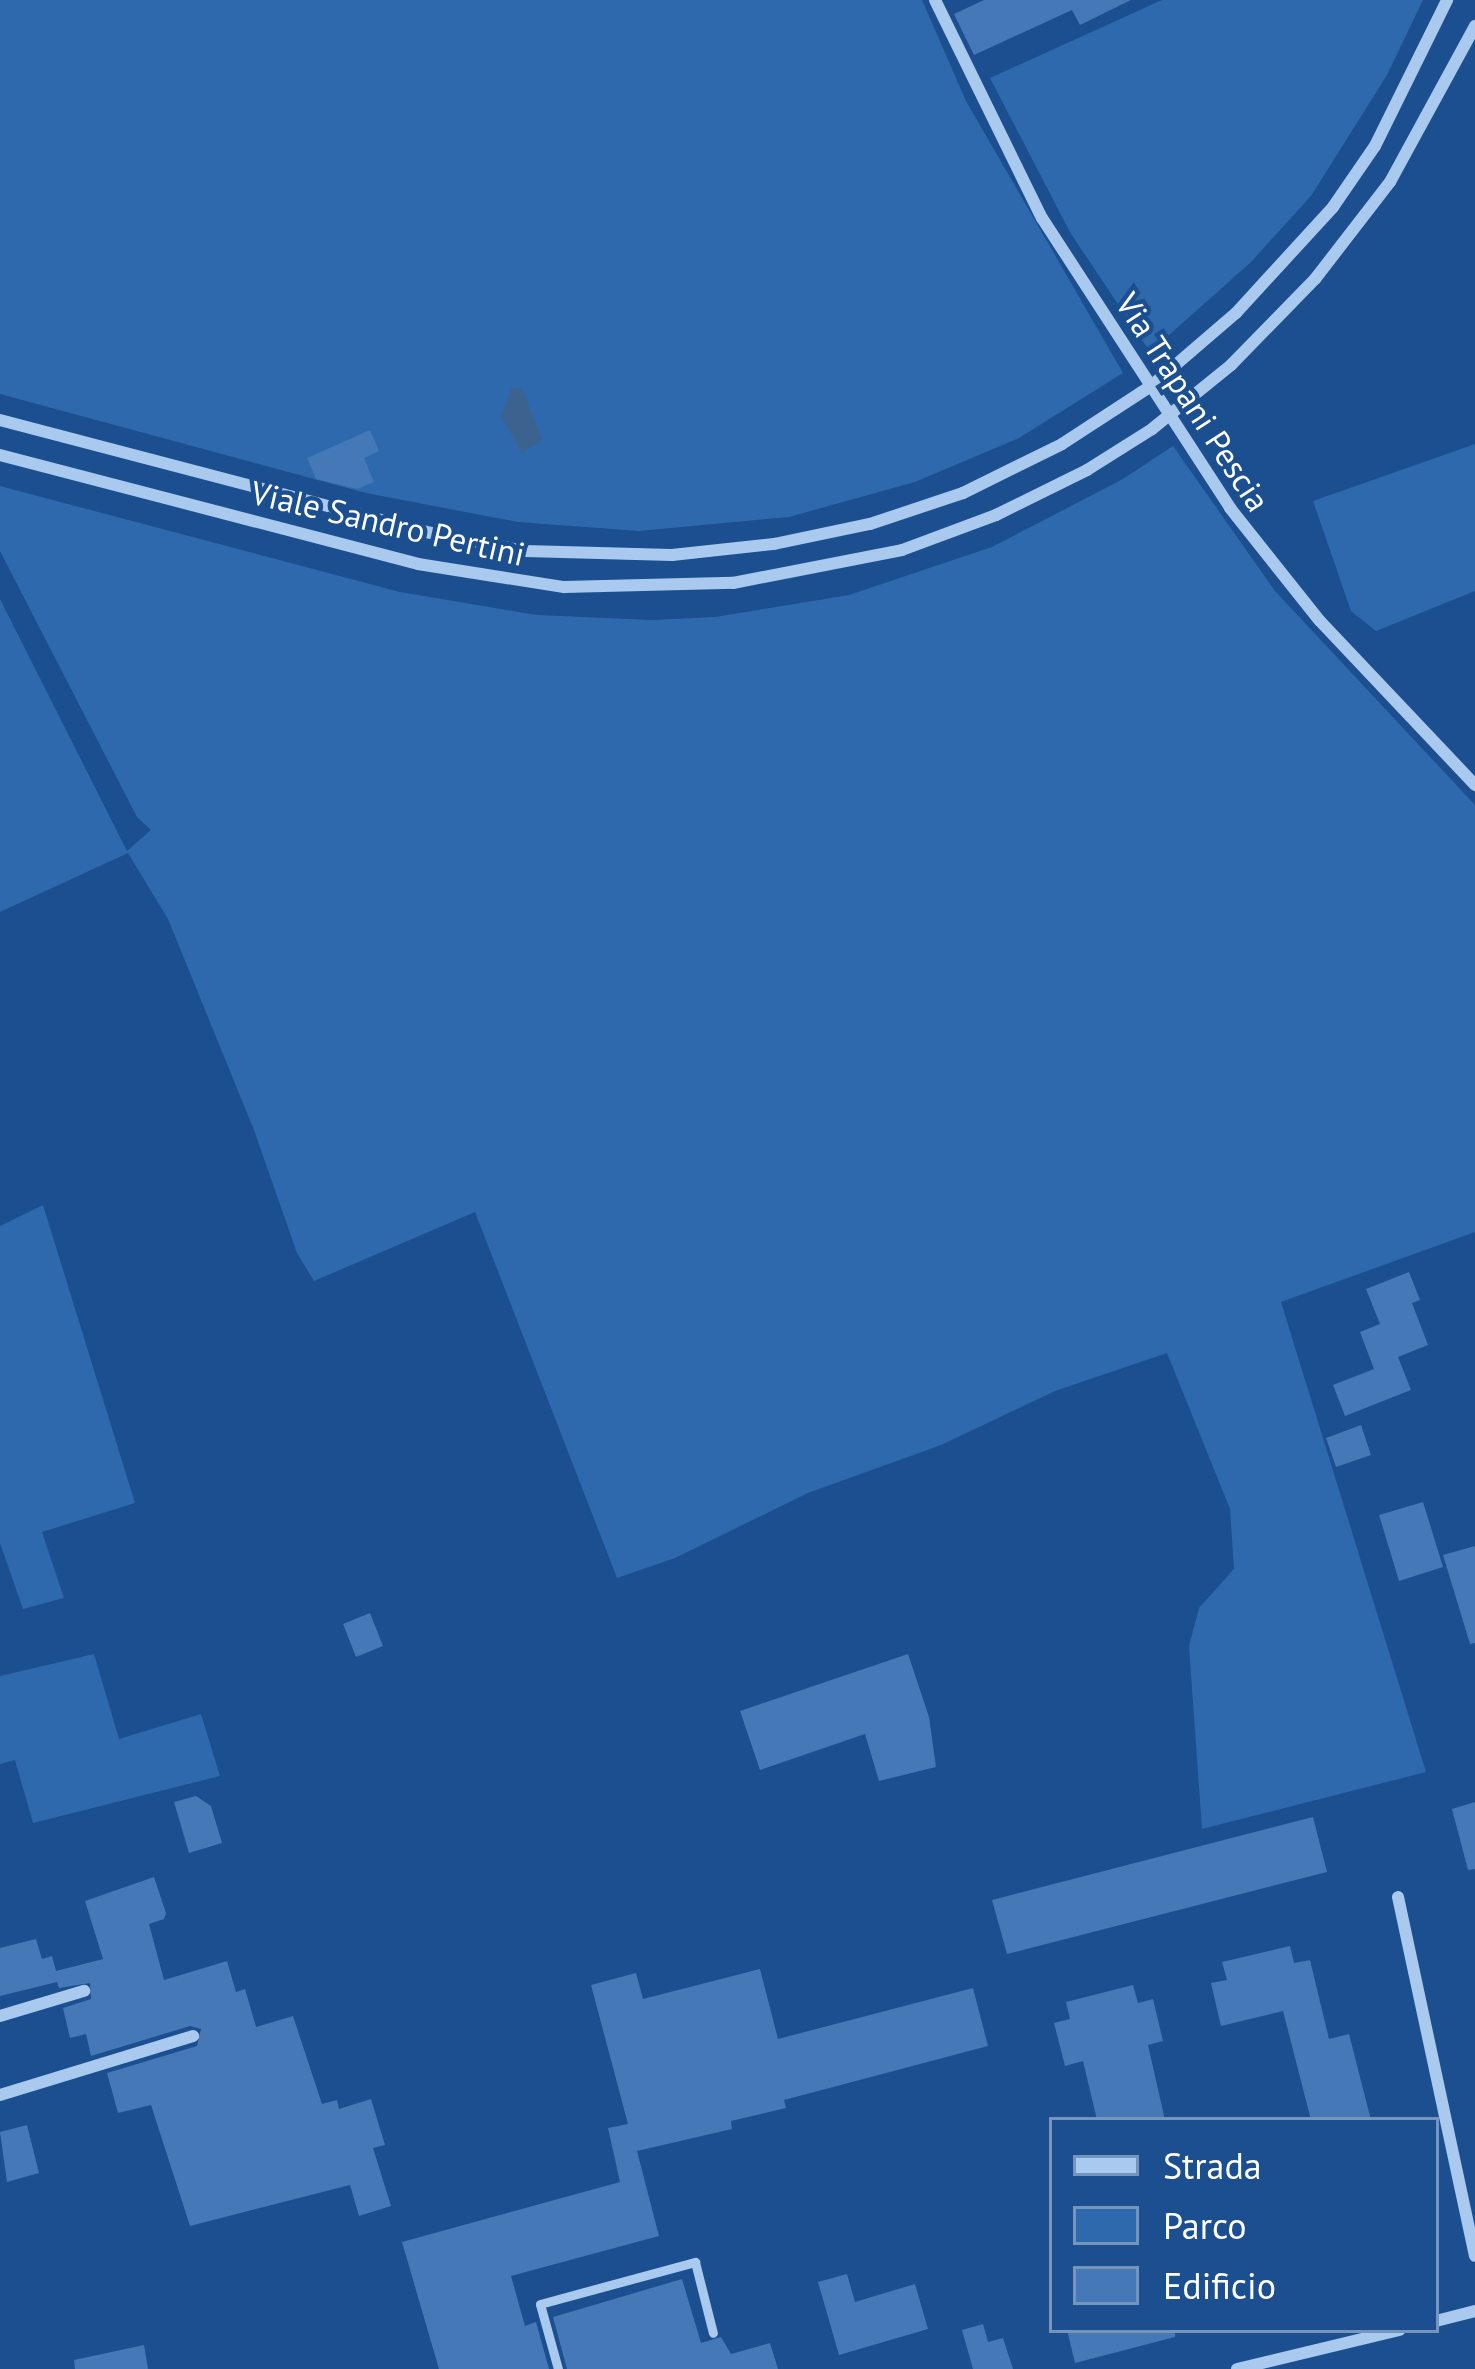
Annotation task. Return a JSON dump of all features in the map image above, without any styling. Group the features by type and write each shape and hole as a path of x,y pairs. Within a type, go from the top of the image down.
{"street":[{"name":"Via Trapani Pescia","path":"935,0 1042,218 1264,557 1475,785"},
{"name":"Viale Sandro Pertini","path":"0,420 469,542 579,555 649,555 774,544 914,511 1033,459 1151,386 1236,313 1333,207 1395,110 1448,0"},
{"name":"Viale Sandro Pertini","path":"0,455 466,574 564,587 680,587 835,566 955,532 1088,470 1171,415 1261,337 1341,248 1428,120 1475,26"},
{"path":"1398,1898 1475,2256"},
{"path":"0,2017 84,1991"},
{"path":"0,2095 193,2036"},
{"path":"1439,2320 1475,2311"},
{"path":"1237,2369 1387,2333"}],"lane":[{"path":"558,2369 540,2304 695,2262 713,2333"}],"green space":[{"path":"0,0 922,0 966,101 1123,373 1019,438 915,482 789,517 639,531 518,522 366,493 0,394"},
{"path":"1162,0 1423,0 1387,75 1311,196 1250,263 1150,352 1071,234 990,78"},
{"path":"1475,444 1475,591 1376,631 1351,611 1313,501"},
{"path":"1173,446 1275,591 1475,805 1475,1232 1281,1302 1426,1772 1202,1829 1189,1646 1199,1608 1234,1569 1230,1509 1167,1353 1055,1391 941,1445 808,1493 675,1558 617,1578 475,1212 314,1281 297,1253 254,1130 168,919 128,853 0,912 0,599 127,851 151,830 137,817 0,551 0,486 400,592 537,615 652,620 715,617 849,595 992,547 1123,479"},
{"path":"43,1205 135,1503 42,1532 64,1598 23,1609 0,1543 0,1226"},
{"path":"94,1654 119,1739 201,1714 220,1776 33,1823 15,1760 0,1764 0,1676"}],"shaded area":[{"path":"512,387 522,389 542,440 522,453 501,416"}],"building":[{"path":"984,0 1131,0 1080,25 1072,10 974,55 954,14"},
{"path":"370,430 379,451 364,458 374,482 357,489 316,479 307,458"},
{"path":"1409,1272 1420,1300 1412,1303 1428,1345 1398,1357 1411,1390 1345,1416 1333,1385 1374,1369 1360,1332 1380,1324 1366,1289"},
{"path":"1361,1425 1371,1455 1336,1467 1326,1438"},
{"path":"1423,1502 1443,1567 1399,1581 1379,1515"},
{"path":"1475,1546 1475,1643 1470,1644 1443,1555"},
{"path":"370,1613 383,1646 356,1657 343,1624"},
{"path":"908,1654 929,1717 936,1767 879,1781 865,1734 760,1770 740,1711"},
{"path":"196,1796 211,1806 222,1843 189,1853 174,1802"},
{"path":"1475,1802 1475,1869 1468,1870 1452,1809"},
{"path":"1313,1817 1327,1872 1007,1954 992,1900"},
{"path":"154,1877 166,1913 164,1919 149,1924 164,1980 227,1961 236,1992 245,1989 256,2027 293,2016 322,2104 337,2100 339,2109 371,2099 385,2145 373,2148 391,2206 359,2216 350,2185 190,2226 151,2105 118,2113 107,2073 197,2046 201,2029 190,2026 91,2056 86,2034 70,2038 63,2008 91,1999 90,1983 59,1988 57,1982 0,1996 0,1948 36,1939 42,1959 52,1956 56,1971 103,1959 85,1901"},
{"path":"1290,1946 1294,1963 1310,1960 1329,2039 1349,2034 1370,2117 1310,2117 1283,2011 1221,2026 1211,1983 1227,1980 1222,1962"},
{"path":"760,1969 778,2039 973,1988 988,2046 784,2100 786,2108 731,2121 732,2129 637,2151 659,2236 511,2276 525,2326 536,2322 549,2369 439,2369 402,2242 620,2182 608,2128 628,2124 591,1985 636,1973 643,1999"},
{"path":"1133,1985 1138,2003 1153,1999 1163,2041 1148,2045 1164,2117 1096,2117 1083,2061 1065,2066 1054,2023 1070,2019 1066,2002"},
{"path":"27,2125 39,2173 7,2182 0,2132"},
{"path":"847,2274 855,2302 915,2284 928,2329 839,2355 818,2282"},
{"path":"682,2279 701,2343 721,2337 731,2354 770,2343 778,2369 567,2369 553,2317"},
{"path":"983,2324 988,2342 1003,2338 1013,2369 973,2369 962,2330"},
{"path":"1068,2333 1175,2333 1175,2337 1075,2363"},
{"path":"144,2345 148,2369 75,2369 74,2360"}]}
